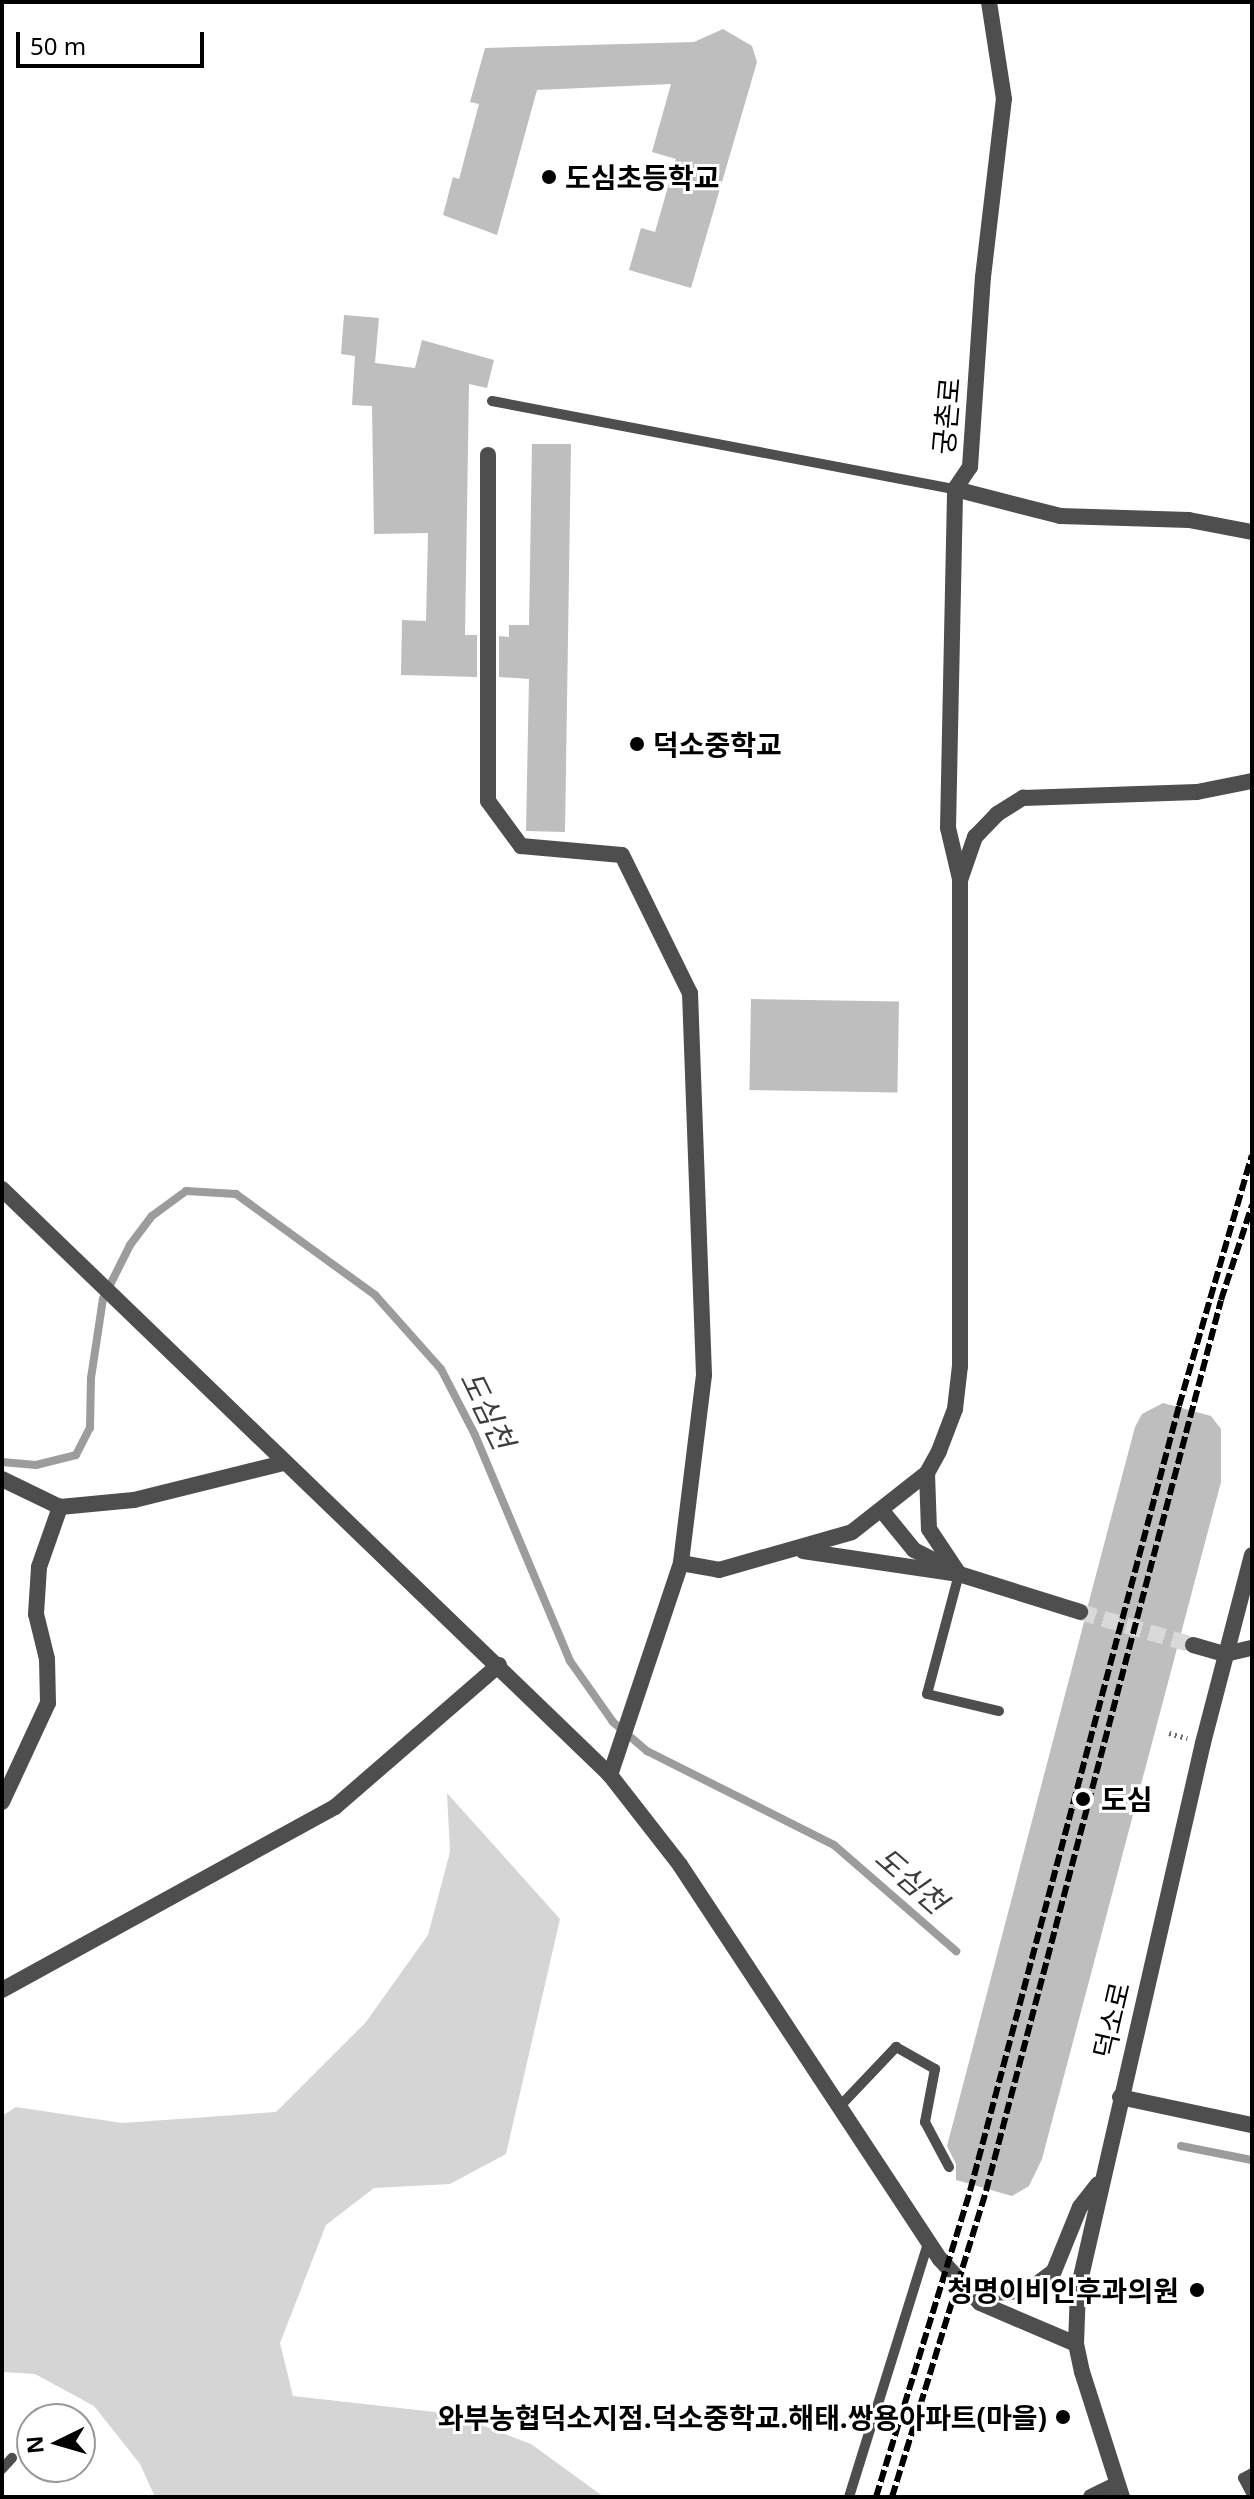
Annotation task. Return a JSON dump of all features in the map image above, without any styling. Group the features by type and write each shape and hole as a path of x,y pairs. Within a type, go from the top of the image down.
{"street":[{"name":"궁촌로","path":"960,880 948,828 955,489 970,467 983,277 1004,99 989,2"},
{"path":"488,455 488,801 521,846 622,855 690,993 704,1375 681,1563 638,1699 610,1775"},
{"path":"955,489 1060,516 1189,520 1252,532"},
{"path":"681,1563 719,1570 852,1532 883,1512 927,1473 955,1409 960,1366 960,880 975,837 997,814 1023,798 1197,792 1252,781"},
{"path":"2,1189 610,1775 680,1865 842,2104 929,2240 971,2293 980,2303 1076,2344"},
{"path":"2,1479 60,1507 134,1500 284,1463"},
{"path":"927,1473 929,1529 959,1574"},
{"path":"2,1802 48,1703 47,1659 36,1614 39,1567 60,1507"},
{"path":"883,1512 914,1550 959,1574"},
{"path":"797,1550 959,1574 1080,1612"},
{"name":"덕소로","path":"1119,2491 1076,2344 1078,2290 1120,2097 1225,1654 1252,1555"},
{"path":"1193,1645 1225,1654 1252,1648"},
{"path":"2,1990 335,1807 499,1665"},
{"path":"1120,2097 1252,2125"},
{"path":"971,2293 1010,2292 1037,2284 1054,2271 1080,2207 1102,2180"},
{"path":"1091,2497 1119,2491"}],"lane":[{"path":"492,401 955,489"},
{"path":"959,1574 927,1694 999,1711"},
{"path":"842,2104 896,2047 935,2069 925,2122 949,2167"},
{"path":"849,2497 929,2240"},
{"path":"2,2469 12,2458"},
{"path":"1252,2473 1243,2478 1252,2495"}],"shaded area":[{"path":"447,1793 560,1919 506,2154 450,2184 374,2188 326,2225 280,2343 293,2396 453,2414 531,2444 604,2497 155,2497 140,2464 96,2409 96,2403 88,2403 35,2374 2,2372 2,2116 16,2107 122,2123 276,2112 366,2022 428,1935 450,1852"}],"building":[{"path":"723,29 752,46 757,62 691,288 629,270 641,228 655,232 676,159 652,152 671,84 537,90 497,235 443,215 453,177 459,179 479,104 470,102 485,48 694,42"},
{"path":"344,315 379,318 375,363 415,368 422,340 494,360 487,388 469,384 465,635 477,635 477,677 401,675 402,620 426,621 428,533 374,534 372,406 352,405 355,356 341,354"},
{"path":"532,444 571,444 565,832 526,831 529,679 499,677 499,636 509,637 509,625 529,625"},
{"path":"751,999 899,1002 897,1093 749,1090"},
{"path":"1163,1403 1211,1416 1221,1429 1221,1482 1042,2159 1029,2186 1012,2196 956,2180 956,2164 947,2146 1084,1622 1091,1615 1088,1605 1135,1427 1142,1414"}],"waterway":[{"name":"도심천","path":"2,1462 36,1465 76,1455 90,1428 91,1378 103,1299 130,1245 152,1216 186,1191 236,1194 375,1295 441,1369 475,1435 570,1661 613,1722 647,1751 834,1845 956,1951"},
{"name":"도심천","path":"1181,2146 1252,2160"}],"tunnel":[{"path":"1080,1612 1193,1645"}],"railway":[{"path":"876,2497 970,2191 1179,1406 1252,1155"},
{"path":"892,2497 986,2191 1221,1300 1252,1205"}],"place":[{"name":"도심초등학교","path":"549,177"},
{"name":"덕소중학교","path":"637,744"},
{"name":"도심","path":"1083,1799"},
{"name":"청명이비인후과의원","path":"1197,2290"},
{"name":"와부농협덕소지점.덕소중학교.해태.쌍용아파트(마을)","path":"1063,2417"}]}
